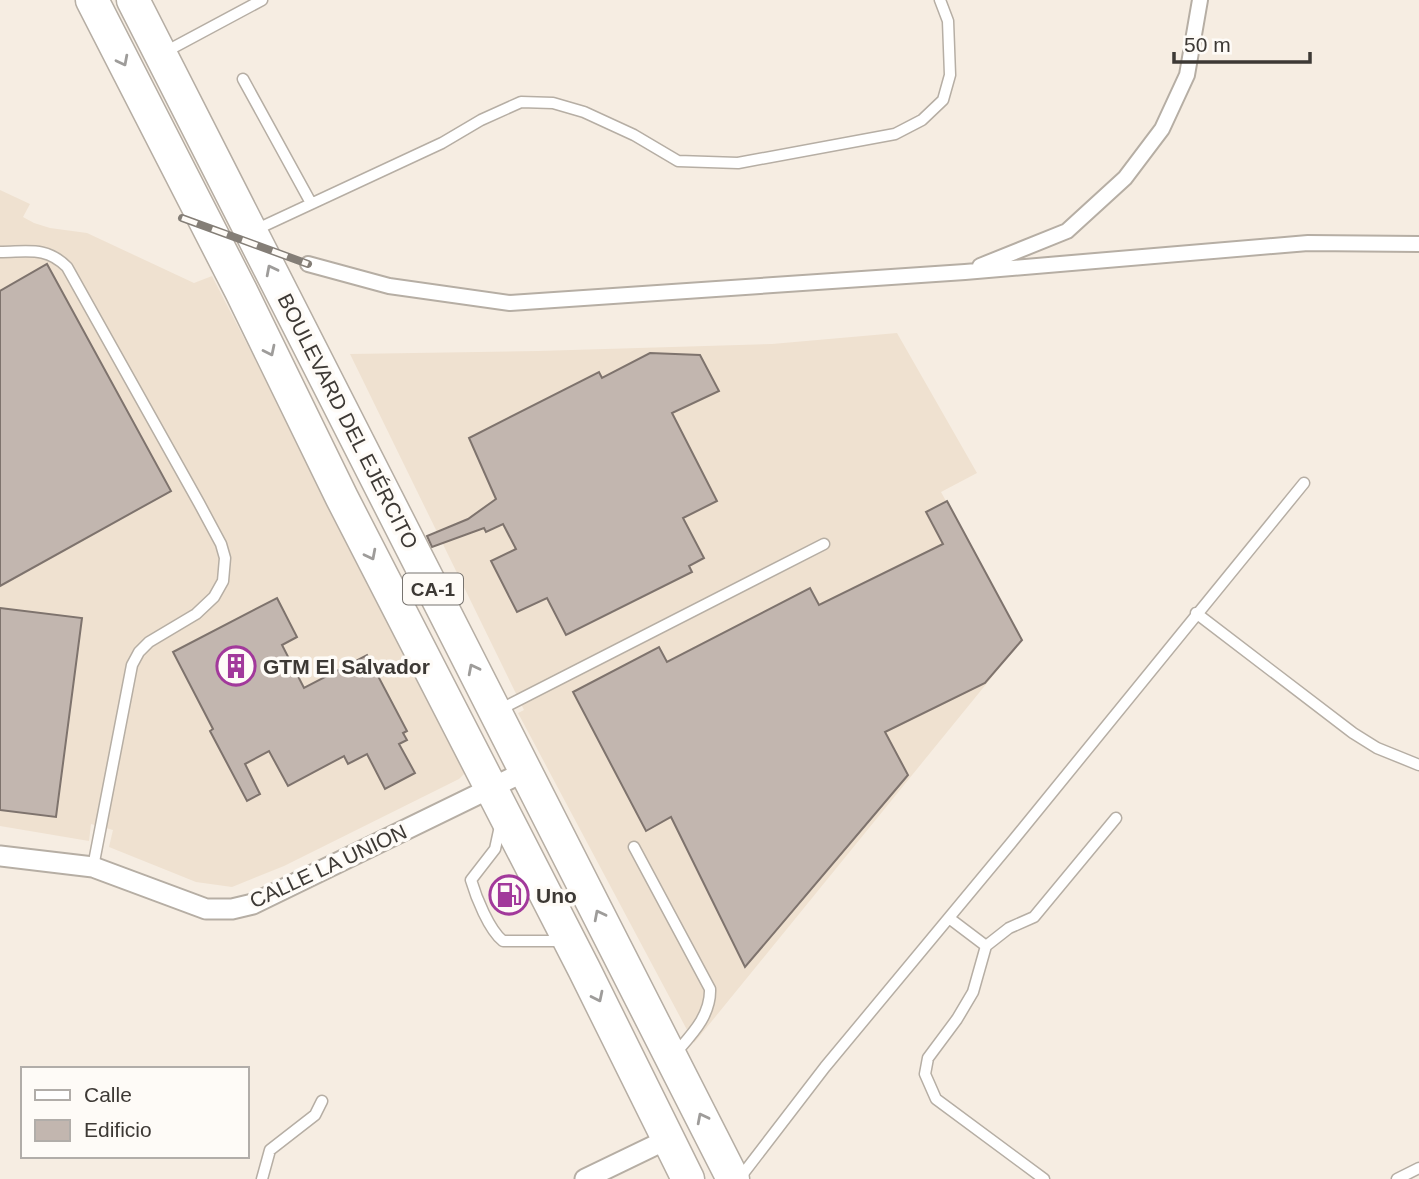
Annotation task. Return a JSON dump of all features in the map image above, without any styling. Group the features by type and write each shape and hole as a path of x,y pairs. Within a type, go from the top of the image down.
{"highway":[{"name":"BOULEVARD DEL EJÉRCITO","path":"92,0 688,1179"},
{"name":"BOULEVARD DEL EJÉRCITO","path":"133,0 733,1179"},
{"path":"490,787 488,773 500,774 512,762 511,743"},
{"path":"530,865 533,849 546,839 566,850"}],"street":[{"path":"965,272 1067,231 1125,178 1162,129 1187,75 1200,0"},
{"path":"308,264 389,286 510,303 965,272 1308,243 1419,244"},
{"name":"CALLE LA UNION","path":"0,856 93,867 206,909 232,909 253,904 526,771"},
{"path":"585,1179 668,1139"}],"lane":[{"path":"161,54 262,0"},
{"path":"251,232 442,143 481,120 521,102 553,103 584,112 634,135 678,161 738,163 895,134 922,120 943,100 950,75 948,21 940,0"},
{"path":"243,79 312,203"},
{"path":"0,252 55,255 67,267 199,503 225,558 223,581 214,597 196,614 149,642 132,665 93,867"},
{"path":"739,1179 825,1067 1304,483"},
{"path":"495,712 824,544"},
{"path":"1196,613 1353,733 1377,748 1419,765"},
{"path":"490,787 495,849 474,873 471,880 474,891 496,936 503,941 556,941"},
{"path":"1044,1179 936,1099 925,1074 928,1058 973,992 986,946 1009,928 1034,917 1116,818"},
{"path":"634,847 710,989 710,1003 701,1022 672,1059"},
{"path":"948,918 986,946"},
{"path":"262,1179 270,1150 315,1115 322,1101"},
{"path":"1397,1179 1419,1168"}],"shaded area":[{"path":"0,190 30,204 23,217 34,223 87,233 194,283 212,276 465,767 464,774 459,779 284,866 232,887 196,882 109,847 113,830 91,824 89,841 0,826"},
{"path":"897,333 977,473 941,492 1022,640 694,1043 518,713 524,710 350,354 772,344"}],"building":[{"path":"47,264 171,491 0,586 0,291"},
{"path":"650,353 700,355 719,391 672,413 717,501 683,518 704,558 689,566 692,572 566,635 547,598 517,612 491,561 516,549 503,524 486,532 484,528 432,547 427,536 468,519 496,499 469,438 599,372 602,378"},
{"path":"947,501 1022,640 985,683 885,732 908,775 745,967 671,817 646,831 573,692 659,647 667,662 810,588 819,605 943,544 926,512"},
{"path":"277,598 297,637 282,645 304,688 367,655 407,731 403,733 407,740 399,744 415,773 385,789 367,754 348,764 344,756 288,786 269,751 245,764 260,794 247,801 173,652"},
{"path":"0,608 82,618 56,817 0,810"}],"railway":[{"path":"182,218 308,264"}],"place":[{"name":"GTM El Salvador","path":"236,666"},
{"name":"Uno","path":"509,895"}]}
